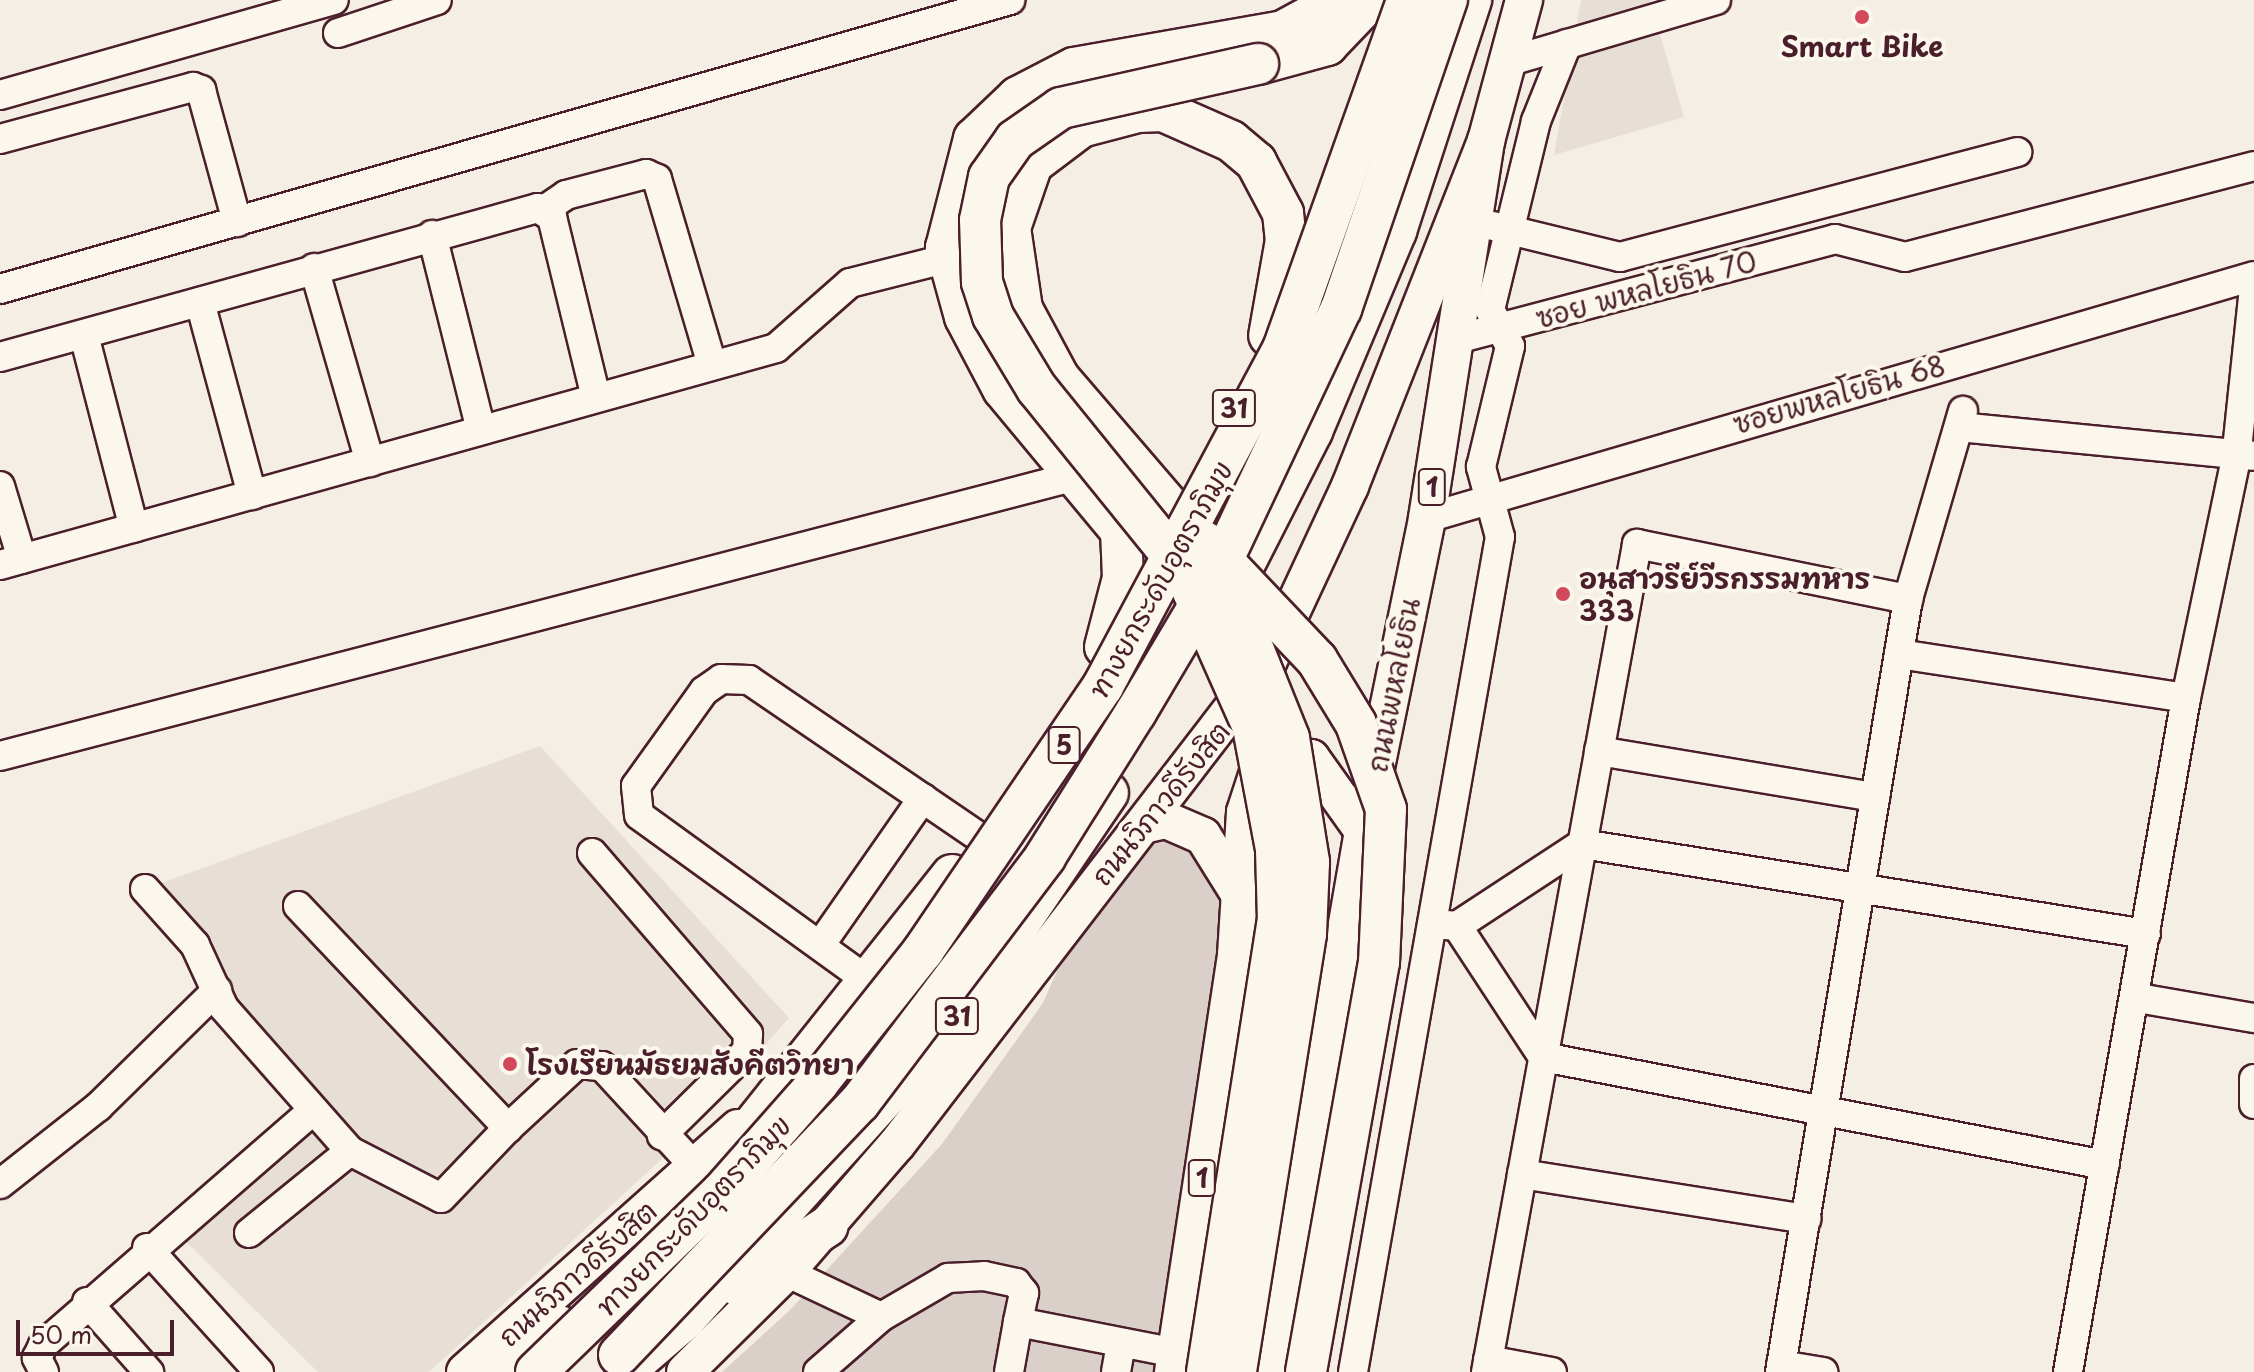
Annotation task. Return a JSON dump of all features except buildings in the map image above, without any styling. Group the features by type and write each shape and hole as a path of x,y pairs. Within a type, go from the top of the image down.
{"highway":[{"path":"1105,647 1125,553 1121,531 1003,389 965,317 949,258 956,189 974,139 1018,97 1074,68 1283,31 1340,0"},
{"path":"1185,1366 1278,921 1276,849 1253,727 1183,569 1037,389 993,316 982,282 980,220 989,177 1015,140 1061,108 1258,64 1327,45 1370,0"},
{"path":"1269,336 1400,0"},
{"name":"ทางยกระดับอุตราภิมุข","path":"536,1372 722,1192 818,1083 923,951 1103,686 1283,349 1407,0"},
{"name":"ทางยกระดับอุตราภิมุข","path":"601,1372 756,1220 860,1102 1045,857 1136,712 1209,589 1341,309 1447,0"},
{"name":"ถนนวิภาวดีรังสิต","path":"623,1372 685,1319 952,1023 1049,889 1222,606 1312,431 1396,231 1471,0"},
{"path":"1269,336 1286,240 1283,213 1256,162 1231,141 1163,111 1081,127 1032,164 1010,228 1022,309 1059,378 1176,514 1317,660 1356,724 1386,809 1379,962 1306,1372"},
{"name":"ถนนวิภาวดีรังสิต","path":"509,1372 664,1233 871,983 979,837 1105,647 1174,532 1269,336"},
{"path":"1176,514 1240,616 1269,682 1303,798 1309,862 1306,934 1236,1372"},
{"path":"685,1319 828,1226"}],"main road":[{"name":"ถนนพหลโยธิน","path":"1269,1372 1363,831 1427,518 1457,339 1493,226 1486,141 1524,0"},
{"name":"ถนนวิภาวดีรังสิต","path":"685,1372 828,1226 1148,824 1268,662 1313,574 1486,141"},
{"path":"1241,900 1251,782 1274,751 1311,758 1363,831"},
{"path":"1148,824 1166,820 1203,836 1241,900"},
{"name":"1","path":"1185,1366 1241,900"},
{"name":"ถนนวิภาวดีรังสิต","path":"465,1372 795,1077"}],"street":[{"path":"0,95 334,0"},
{"path":"338,33 437,0"},
{"path":"0,289 1010,0"},
{"path":"1507,62 1716,0"},
{"path":"1353,1372 1445,925 1500,537 1481,467 1510,346 1490,310 1493,226 1567,44"},
{"path":"0,139 193,87 201,90 237,222"},
{"path":"1493,226 1620,257 2017,152"},
{"name":"ซอย พหลโยธิน 70","path":"1457,339 1835,239 1905,257 2254,166"},
{"path":"0,357 530,208 544,210 566,195 646,174 657,179 712,365"},
{"path":"544,210 596,397"},
{"path":"432,235 481,430"},
{"path":"0,486 11,562 776,348 850,283 949,258"},
{"path":"314,268 370,462"},
{"name":"ซอยพหลโยธิน 68","path":"1427,518 1488,496 2254,276"},
{"path":"2068,1372 2138,998 2186,698 2245,458 2254,288"},
{"path":"200,302 252,495"},
{"path":"84,335 134,528"},
{"path":"1823,1372 1781,1368 1908,599 1961,419 2245,458"},
{"path":"0,756 1076,476"},
{"path":"1552,1372 1487,1366 1637,544 1908,599"},
{"path":"1899,654 2186,698"},
{"path":"871,983 639,815 636,786 704,691 737,677 979,837"},
{"path":"1599,751 1875,797"},
{"path":"821,944 923,798"},
{"path":"1445,925 1582,844 2146,934"},
{"path":"592,853 748,1034 747,1051 662,1135"},
{"path":"145,889 195,945 224,1008 350,1151 441,1198 508,1128 577,1064 602,1066 662,1135 695,1167"},
{"path":"298,906 508,1128"},
{"path":"1445,925 1543,1057 1822,1115 2105,1165"},
{"path":"0,1184 98,1107 217,990"},
{"path":"2138,998 2254,1018"},
{"path":"2254,1079 2254,1104"},
{"path":"44,1372 37,1358 43,1345 87,1302 313,1110"},
{"path":"249,1233 350,1151"},
{"path":"1522,1174 1806,1219"},
{"path":"147,1248 245,1367"},
{"path":"786,1272 881,1317"},
{"path":"818,1372 881,1317 948,1278 984,1276 1016,1283 1024,1293 1009,1372"},
{"path":"87,1302 149,1372"},
{"path":"1018,1322 1121,1343 1185,1366"},
{"path":"1116,1372 1121,1343"}],"shaded area":[{"path":"1581,0 1650,0 1684,117 1554,155"},
{"name":"โรงเรียนมัธยมสังคีตวิทยา","path":"540,746 789,1018 675,1147 429,1372 318,1372 171,1227 312,1110 145,889"},
{"path":"1170,826 1220,854 1236,911 1165,1372 722,1372 790,1310 942,1144 1043,1003 1096,881"}],"place":[{"name":"Smart Bike","path":"1862,17"},
{"name":"อนุสาวรีย์วีรกรรมทหาร 333","path":"1563,594"},
{"name":"โรงเรียนมัธยมสังคีตวิทยา","path":"510,1064"}]}
